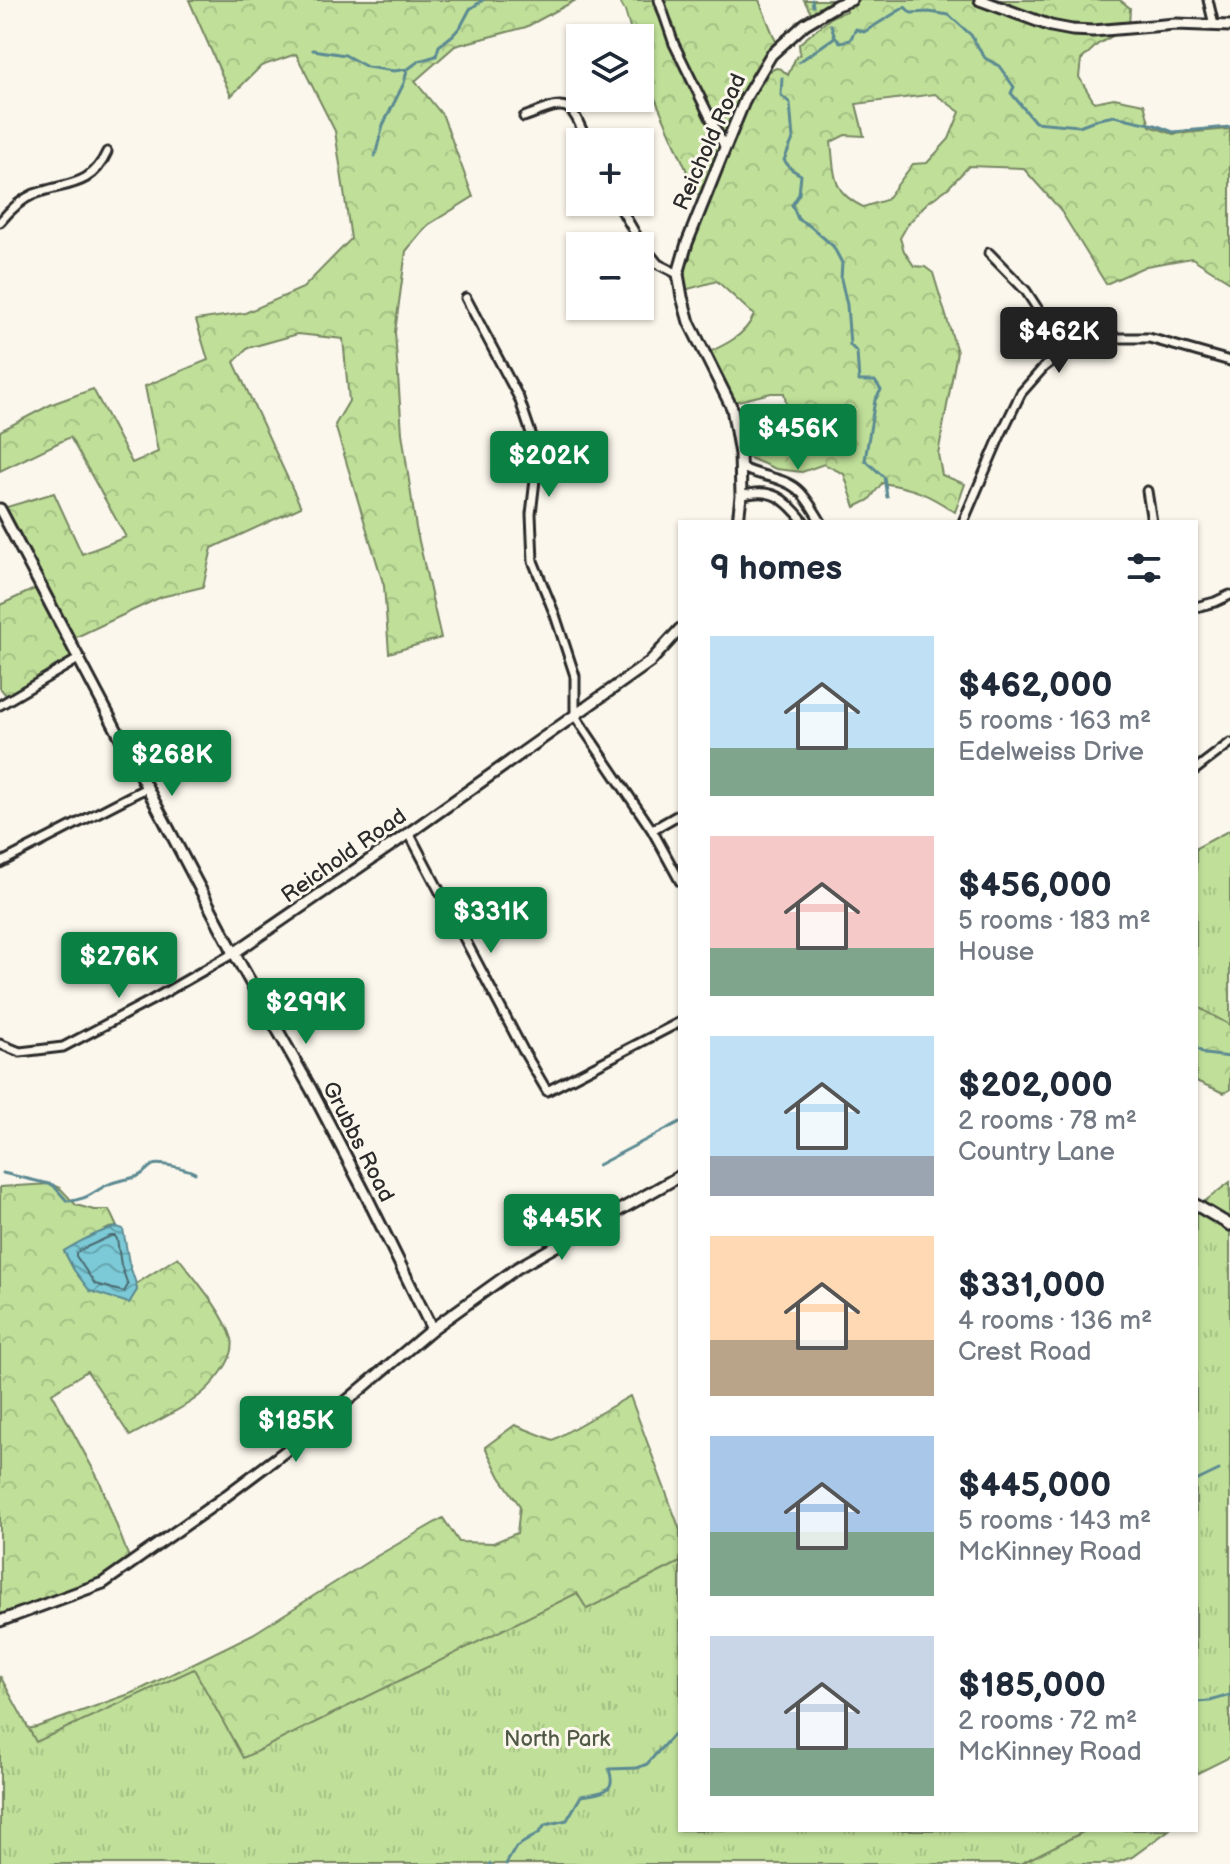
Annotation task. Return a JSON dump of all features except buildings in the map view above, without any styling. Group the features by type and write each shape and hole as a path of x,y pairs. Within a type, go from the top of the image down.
{"street":[{"path":"659,0 674,44 725,148"},
{"name":"Reichold Road","path":"738,520 740,447 732,408 689,322 678,274 687,243 746,97 771,55 805,24 851,0"},
{"path":"980,0 1051,26 1072,30 1167,24 1230,26"},
{"path":"1208,0 1214,25"},
{"path":"524,117 559,104 569,108 581,128"},
{"path":"0,222 15,205 30,196 77,183 90,176 103,162 107,152"},
{"path":"625,216 658,264 678,274"},
{"path":"989,253 1026,291 1065,351"},
{"path":"466,298 519,398 538,454 531,514 533,561 575,676 575,716 652,830 678,877"},
{"path":"964,520 1021,393 1044,367 1065,351 1108,338 1149,338 1230,361"},
{"path":"741,467 797,489 820,520"},
{"path":"741,496 757,491 776,496 791,505 802,520"},
{"path":"1147,491 1152,520"},
{"name":"Grubbs Road","path":"0,509 234,953 332,1129 432,1329"},
{"path":"1198,606 1230,595"},
{"name":"Reichold Road","path":"0,1044 20,1052 63,1047 234,953 650,662 678,631"},
{"path":"0,705 80,658"},
{"path":"1198,767 1230,743"},
{"path":"0,863 148,787"},
{"path":"652,830 678,815"},
{"path":"409,833 547,1091 678,1023"},
{"path":"0,1621 103,1583 303,1438 432,1329 517,1268 678,1177"},
{"path":"1198,1206 1230,1225"}],"green space":[{"path":"189,0 576,0 526,27 455,46 415,81 443,116 473,197 428,225 406,251 395,332 402,433 416,528 441,638 389,653 384,586 335,425 349,401 343,339 298,334 248,348 234,362 301,507 212,548 203,587 161,597 70,640 80,658 10,700 0,688 0,605 41,586 0,509 54,493 82,554 126,537 70,437 0,471 0,431 52,404 93,389 132,463 158,452 145,386 208,360 196,320 245,313 303,288 351,239 335,131 296,54 261,66 231,96"},
{"path":"619,0 759,0 779,49 765,67 770,71 781,69 788,75 800,54 799,44 833,16 847,11 845,3 814,19 804,0 1120,0 1130,8 1129,27 1098,44 1081,60 1079,77 1094,102 1114,98 1144,104 1150,126 1173,134 1230,129 1230,282 1192,258 1146,266 1106,284 1059,208 1023,168 969,166 948,188 927,203 900,238 914,266 925,267 933,273 957,352 938,454 942,475 965,484 955,512 920,493 882,483 869,500 855,507 844,474 824,464 802,472 776,469 740,454 736,430 762,432 790,422 784,393 730,403 705,354 740,334 754,315 717,281 681,291 678,274 704,197 689,190 686,169 654,96 654,24 629,24","holes":["935,94 960,112 949,139 927,163 913,164 886,200 863,207 839,188 831,142 845,135 864,136 856,104"]},
{"path":"1230,830 1230,1025 1198,1007 1198,847"},
{"path":"1230,849 1230,1090 1224,1093 1198,1082 1198,862"},
{"path":"1230,1182 1230,1757 1198,1773 1198,1206"},
{"path":"50,1184 60,1188 76,1205 109,1210 117,1227 64,1251 90,1291 129,1302 137,1290 136,1284 178,1257 223,1318 232,1347 221,1373 201,1394 130,1436 87,1371 52,1393 100,1482 131,1563 103,1583 0,1621 0,1187"},
{"name":"North Park","path":"630,1396 678,1525 678,1832 1166,1832 1132,1857 1113,1864 171,1864 0,1734 37,1727 135,1692 253,1634 443,1518 459,1542 493,1543 517,1533 520,1506 500,1477 485,1447 515,1425 553,1440"},
{"name":"North Park","path":"678,1563 678,1832 1083,1832 1020,1864 0,1864 0,1676 36,1742 194,1669 243,1758 577,1593 587,1609"}],"water":[{"path":"117,1227 123,1229 137,1290 129,1303 90,1291 64,1251"}],"waterway":[{"path":"313,50 345,55 367,67 394,71 408,69 419,61 436,56 439,46 461,26 470,9 483,0"},
{"path":"812,0 813,6"},
{"path":"831,25 840,42 850,40 856,29 864,32 905,7 911,13 949,15 971,35 985,58 999,66 1014,87 1011,93 1035,122 1079,126 1114,116 1173,132 1230,127"},
{"path":"799,62 835,37"},
{"path":"375,156 383,125 404,83 407,70"},
{"path":"782,78 781,95 790,103 793,139 784,160 801,175 799,194 792,205 798,219 833,246 842,263 841,279 847,305 850,345 857,352 859,381 875,381 881,390 875,400 865,460 884,477 887,497"},
{"path":"1198,1049 1205,1054 1230,1057"},
{"path":"598,1165 678,1123"},
{"path":"3,1173 53,1185 67,1201 84,1198 111,1183 138,1176 153,1165 174,1166 195,1173"},
{"path":"1198,1480 1219,1470"},
{"path":"1198,1702 1230,1695"},
{"path":"506,1864 516,1847 539,1833 545,1825 567,1820 581,1796 599,1793 610,1787 609,1769 637,1768 647,1764 678,1729"}]}
